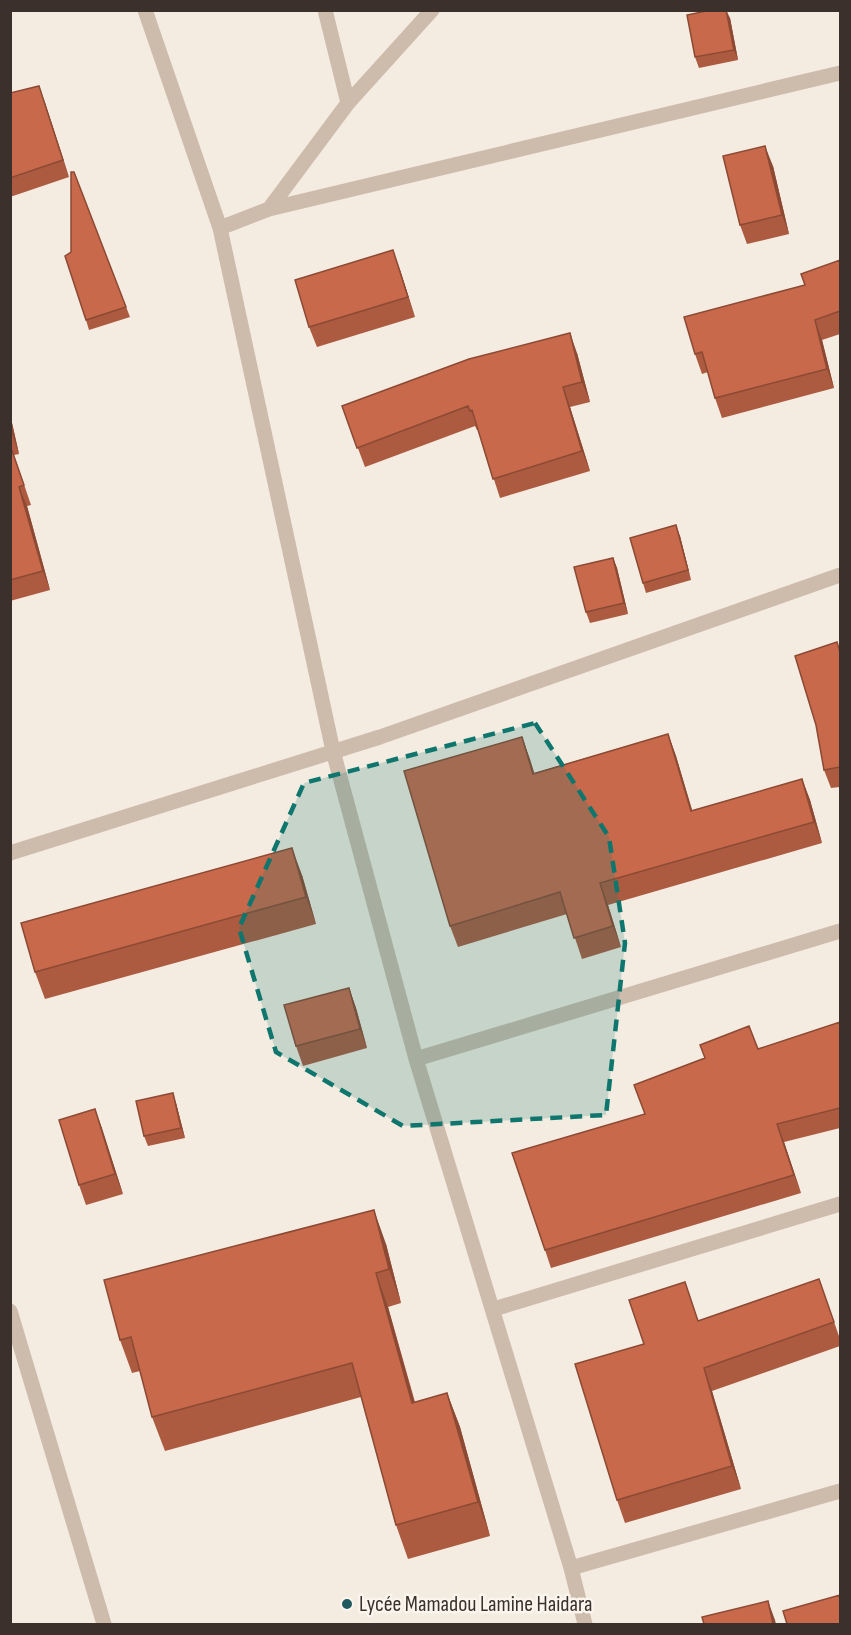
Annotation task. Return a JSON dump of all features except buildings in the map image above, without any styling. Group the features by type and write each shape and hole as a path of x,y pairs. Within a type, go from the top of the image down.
{"street":[{"path":"144,10 220,228 333,752 416,1059 494,1309 571,1568 585,1624"},
{"path":"324,10 348,103"},
{"path":"269,209 348,103 432,10"},
{"path":"220,228 269,209 840,73"},
{"path":"10,853 380,737 840,575"},
{"path":"416,1059 840,931"},
{"path":"494,1309 840,1204"},
{"path":"10,1311 104,1624"},
{"path":"571,1568 840,1491"}],"highlighted area":[{"path":"535,723 609,837 625,943 606,1115 403,1126 276,1052 239,928 304,783"}],"place":[{"name":"Lycée Mamadou Lamine Haidara","path":"347,1604"}]}
